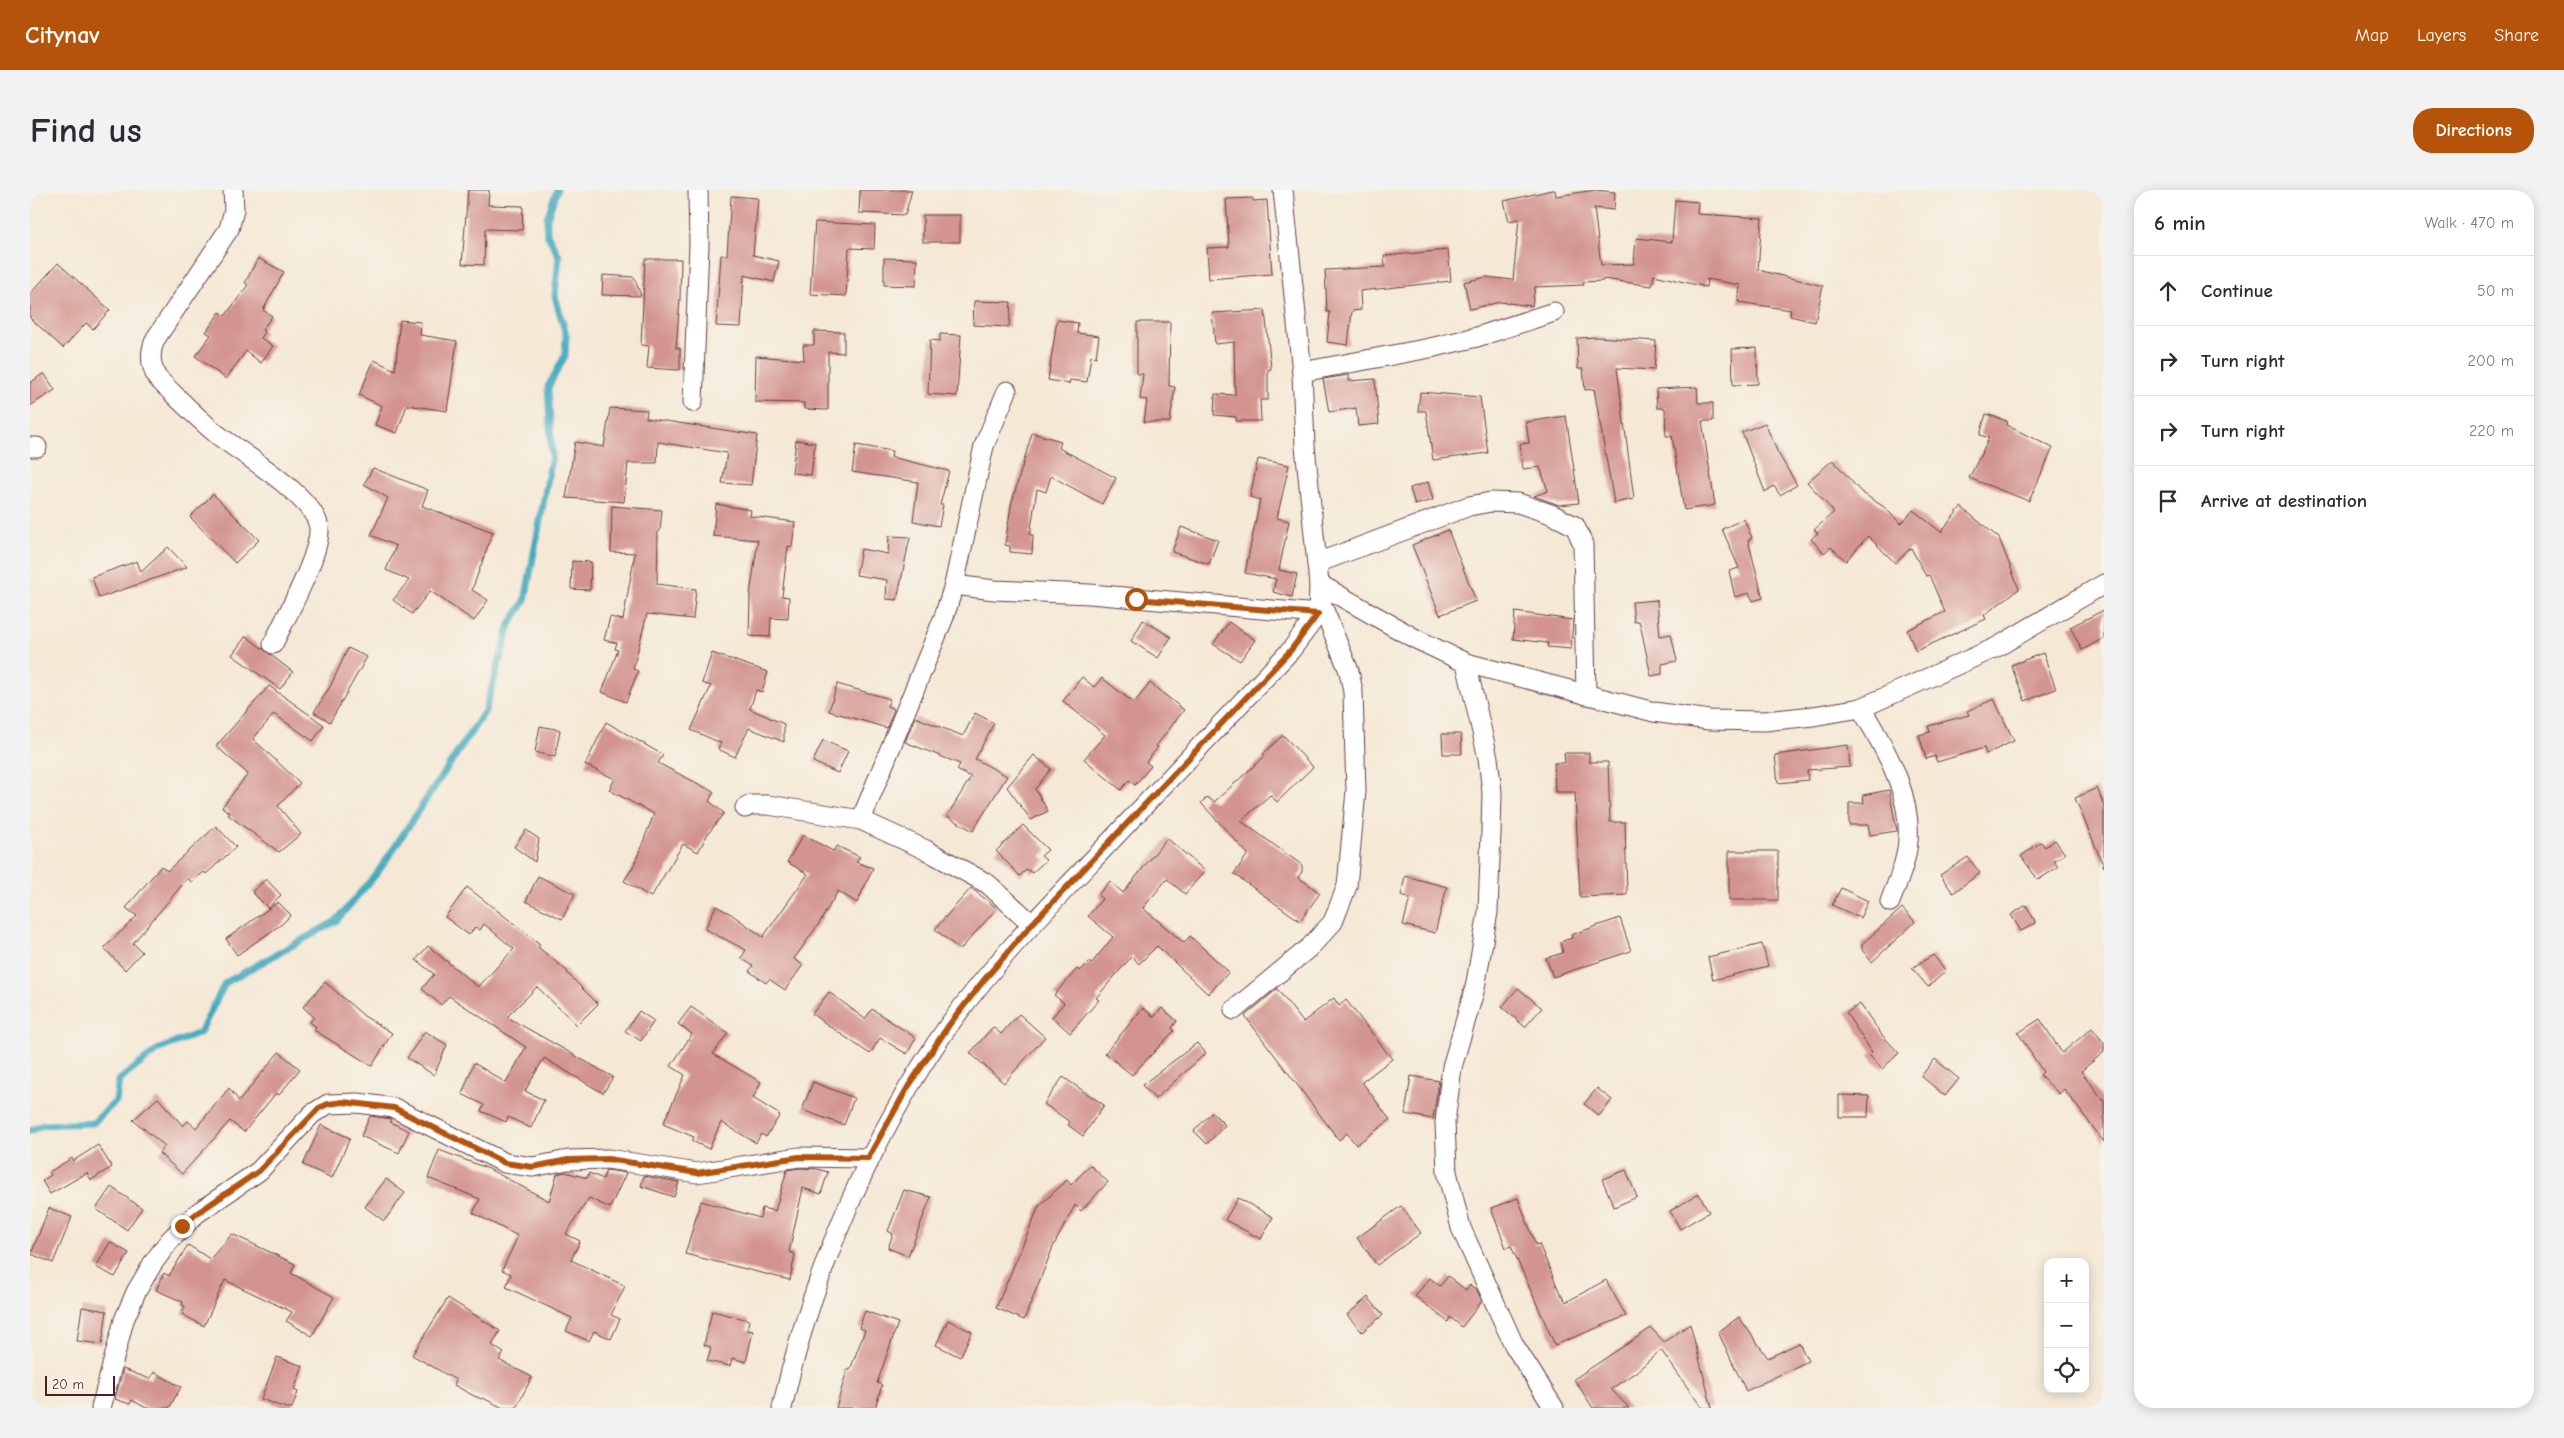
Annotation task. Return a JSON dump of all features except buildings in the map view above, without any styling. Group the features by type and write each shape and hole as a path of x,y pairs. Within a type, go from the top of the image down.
{"street":[{"path":"233,190 234,210 228,229 156,338 150,356 152,368 157,378 217,434 267,470 304,501 313,511 319,522 318,539 308,568 272,644"},
{"path":"693,402 699,244 698,190"},
{"path":"1234,1010 1316,941 1333,922 1347,886 1356,791 1353,692 1349,671 1318,598 1317,563 1305,446 1302,372 1284,190"},
{"path":"1302,372 1439,346 1554,312"},
{"path":"861,820 944,617 954,585 984,446 1007,391"},
{"path":"1317,563 1469,506 1491,502 1518,502 1551,514 1575,526 1583,544 1586,695"},
{"path":"954,585 994,590 1090,594 1318,598 1414,638 1466,663 1654,712 1709,720 1764,721 1813,716 1861,708 1997,647 2104,584"},
{"path":"782,1408 813,1299 868,1158 908,1087 949,1025 1032,924 1291,650 1318,598"},
{"path":"1466,663 1488,758 1492,792 1491,832 1488,912 1475,988 1452,1067 1445,1122 1447,1172 1462,1228 1514,1345 1554,1408"},
{"path":"1861,708 1886,748 1904,800 1909,828 1906,858 1890,902"},
{"path":"745,808 751,805 768,805 861,820 926,850 988,884 1032,924"},
{"path":"101,1408 124,1320 136,1292 164,1248 196,1214 245,1182 312,1114 328,1104 351,1102 394,1108 505,1163 533,1167 568,1160 608,1159 697,1173 799,1157 868,1158"}],"waterway":[{"path":"30,1131 43,1125 93,1123 116,1101 119,1080 159,1049 200,1033 225,983 336,921 378,872 485,711 510,624 525,601 552,456 548,387 565,356 566,335 555,296 559,256 547,234 547,218 557,190"}],"route":[{"path":"182,1226 196,1214 259,1171 319,1108 328,1104 343,1102 394,1108 414,1116 479,1152 505,1163 533,1167 587,1158 608,1159 697,1173 799,1157 868,1158 908,1087 949,1025 984,980 1024,936 1032,924 1291,650 1318,614 1136,599"}]}
